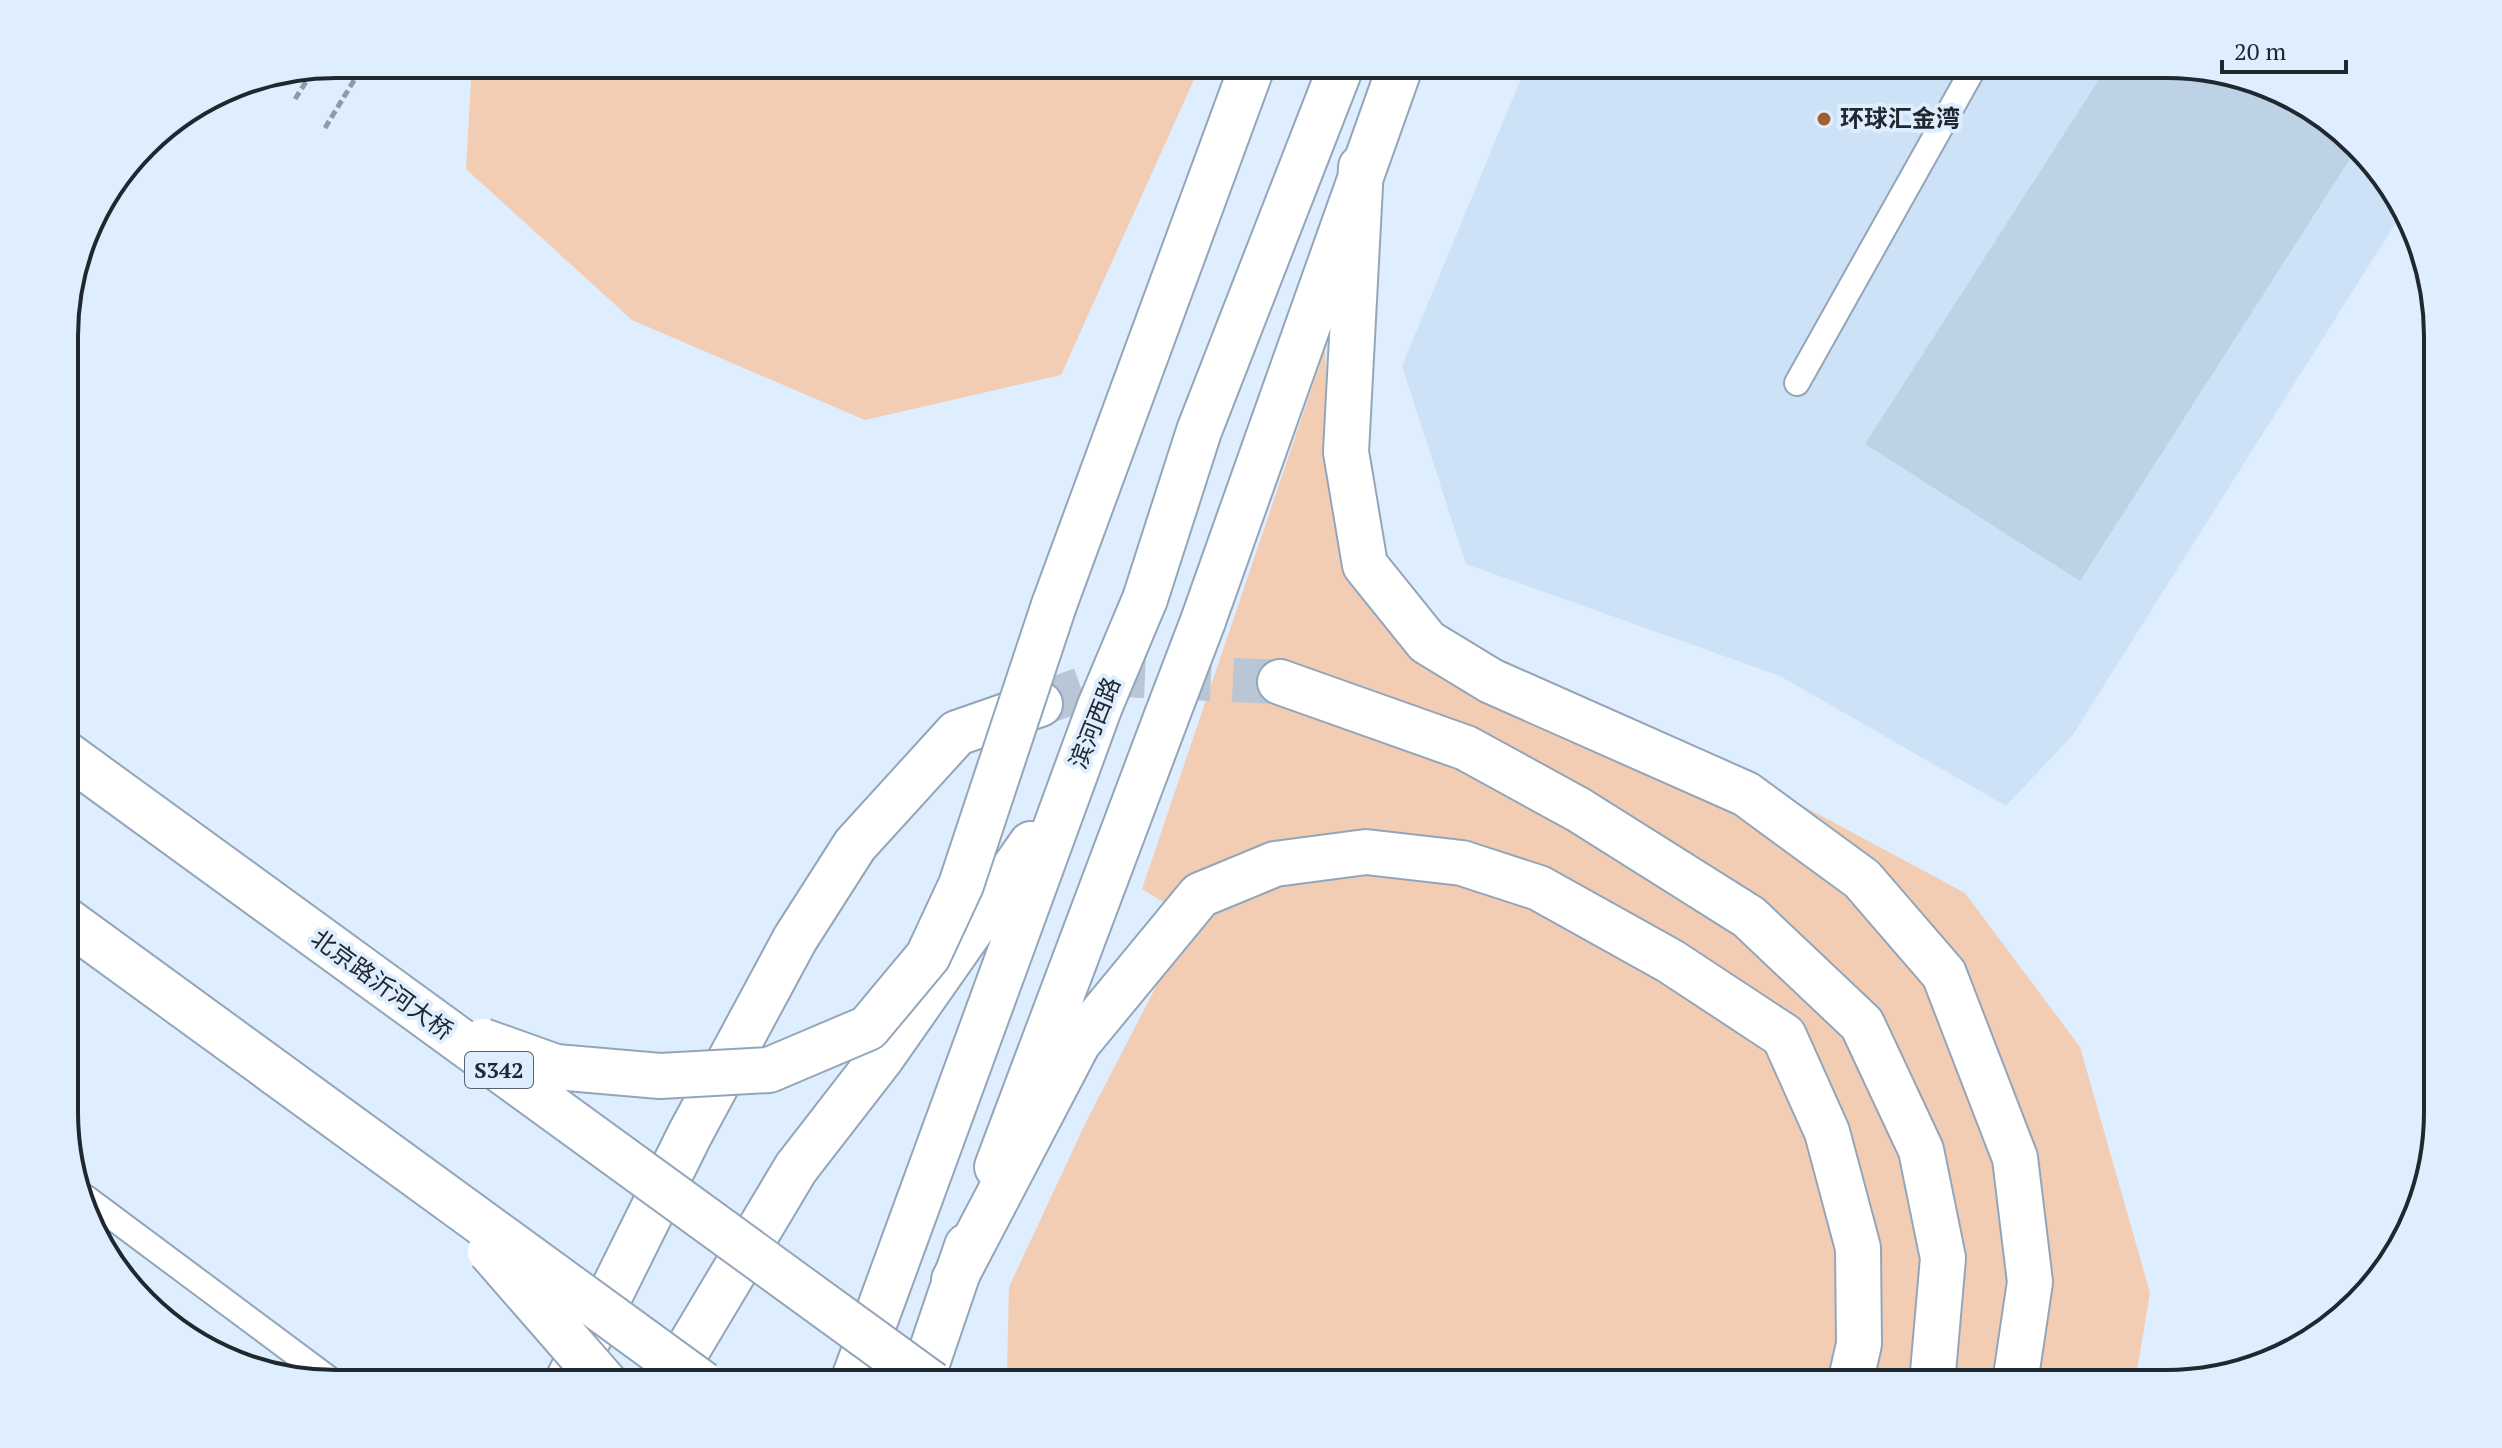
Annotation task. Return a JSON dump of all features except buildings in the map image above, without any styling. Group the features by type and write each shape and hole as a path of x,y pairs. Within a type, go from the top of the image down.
{"main road":[{"path":"435,1024 556,1067 660,1076 769,1070 868,1028 928,956 961,885 1054,605 1248,78"},
{"name":"滨河西路","path":"857,1370 1067,792 1145,599 1199,431 1337,78"},
{"path":"925,1370 954,1280 1203,621 1361,167 1396,78"},
{"path":"1361,167 1355,343 1346,452 1365,565 1427,642 1491,681 1746,794 1862,879 1944,974 2015,1158 2030,1282 2017,1369"},
{"path":"1280,682 1466,748 1579,810 1749,917 1862,1024 1921,1150 1943,1258 1933,1369"},
{"path":"573,1370 690,1134 795,939 855,845 957,733 1040,704"},
{"name":"北京路沂河大桥","path":"78,763 912,1370"},
{"path":"675,1370 796,1168 882,1057 1067,792"},
{"path":"954,1280 1078,1043 1200,895 1275,864 1366,852 1462,863 1539,888 1670,961 1784,1036 1827,1132 1858,1248 1859,1344 1853,1369"},
{"path":"78,929 684,1370"},
{"path":"433,1187 594,1370"}],"lane":[{"path":"1797,383 1968,78"},
{"path":"96,1206 316,1369"}],"path":[{"path":"325,128 355,78"},
{"path":"295,99 307,80"}],"shaded area":[{"path":"471,78 1195,78 1061,375 865,420 632,320 466,169"},
{"path":"1521,78 2199,80 2264,98 2323,131 2371,179 2397,221 2072,736 2006,806 1780,676 1466,564 1402,366"},
{"path":"1325,349 1330,446 1404,616 1667,733 1965,893 2080,1047 2150,1293 2137,1369 1007,1370 1009,1287 1087,1120 1191,919 1142,889"}],"tunnel":[{"path":"1040,704 1122,675 1280,682"}],"place":[{"name":"环球汇金湾","path":"1824,119"}]}
